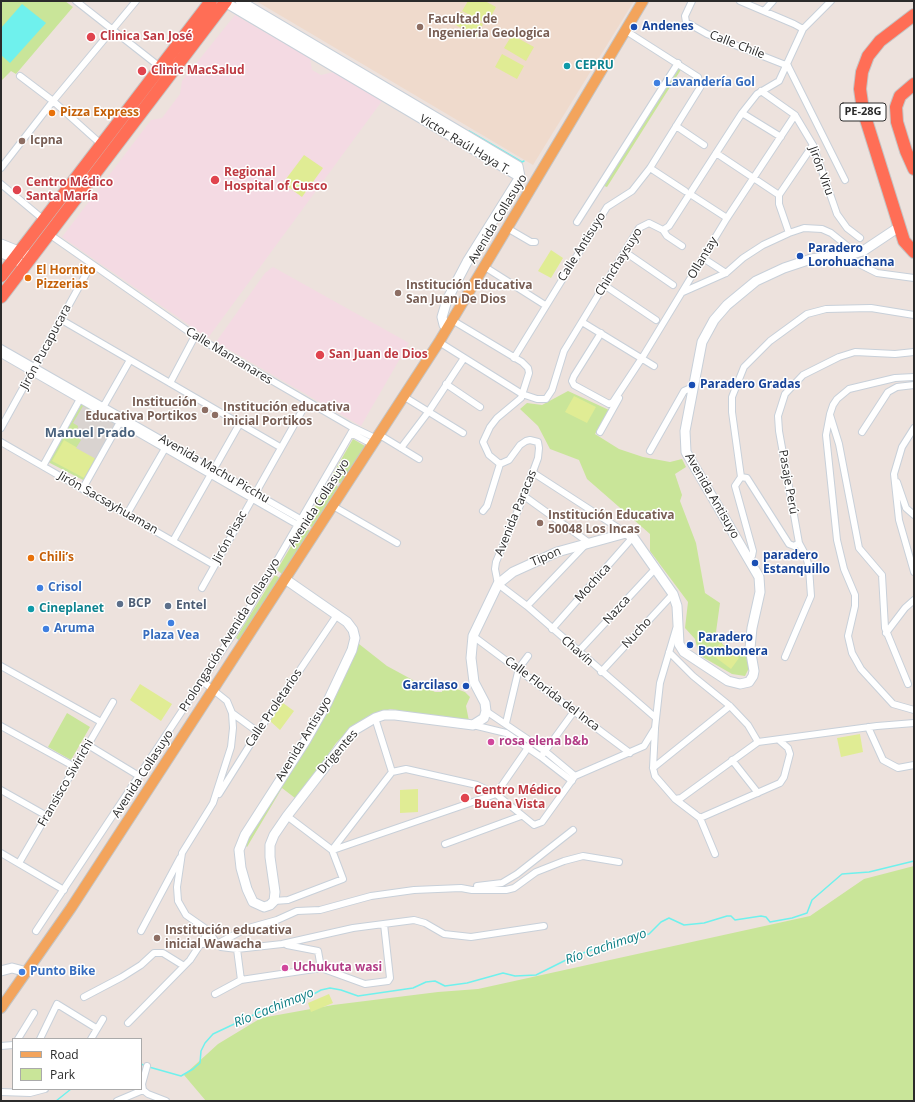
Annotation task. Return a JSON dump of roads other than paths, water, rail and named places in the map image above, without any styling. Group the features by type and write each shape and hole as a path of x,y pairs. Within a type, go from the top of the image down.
{"highway":[{"path":"1,276 211,1"},
{"path":"1,297 225,1"},
{"name":"PE-28G","path":"914,14 880,41 868,56 862,72 860,89 862,110 899,227 904,241 914,252"},
{"name":"PE-28G","path":"914,84 900,96 896,107 897,122 906,151 914,169"}],"main road":[{"name":"Avenida Collasuyo","path":"1,1008 27,972 199,713 374,440 439,342 643,1"}],"street":[{"path":"76,1 160,68"},
{"path":"1,168 53,101 136,1"},
{"name":"Victor Raúl Haya T.","path":"225,1 483,150 518,166 520,177 467,262 447,300 442,317 444,326 449,324"},
{"name":"Victor Raúl Haya T.","path":"240,1 483,150"},
{"name":"Calle Chile","path":"692,1 685,16 686,22 707,34 788,66"},
{"path":"740,1 803,29 831,1"},
{"path":"764,11 772,1"},
{"name":"Chinchaysuyo","path":"522,394 543,400 550,395 563,353 639,228 644,224 652,223 663,230 669,226 687,192 716,153 742,113 757,94 776,84 788,66 803,29"},
{"path":"576,222 678,63 626,31"},
{"name":"Calle Antisuyo","path":"514,358 545,305 607,207 632,191 650,168 700,86 698,77 678,63"},
{"path":"788,66 845,180"},
{"path":"20,76 53,101 102,145"},
{"name":"Jirón Viru","path":"761,91 795,115 813,145 837,214 847,228 860,238"},
{"path":"742,113 781,136"},
{"name":"Ollantay","path":"601,333 574,376 574,385 605,403 613,402 642,358 753,177 795,115"},
{"path":"676,126 704,145"},
{"path":"789,233 779,204 779,195 813,145"},
{"path":"716,153 779,195"},
{"path":"650,168 728,218"},
{"path":"1,184 44,220"},
{"name":"Avenida Antisuyo","path":"678,624 679,644 684,652 690,657 728,681 740,684 749,682 754,671 750,648 760,584 756,570 687,457 685,431 698,358 704,338 714,320 727,305 756,281 784,268 811,259 852,254 863,251 899,227"},
{"path":"507,228 532,242 535,242"},
{"path":"682,292 726,274 743,258 763,245 804,228 822,229 831,232 852,254 859,264 877,273 914,278"},
{"path":"663,230 667,236 682,246"},
{"name":"Calle Manzanares","path":"49,234 90,265 195,336 353,431 374,440 383,437 419,459"},
{"path":"1,244 18,254 27,263"},
{"path":"625,252 673,285"},
{"path":"1,254 18,254"},
{"path":"703,258 726,274"},
{"name":"Jirón Pucapucara","path":"1,428 90,265"},
{"path":"485,267 545,305"},
{"path":"604,285 656,320"},
{"path":"748,558 753,555 753,548 735,486 741,477 731,408 732,397 744,368 770,341 807,314 826,309 871,308 914,314"},
{"path":"60,319 280,447"},
{"path":"582,322 654,366"},
{"path":"449,324 522,362 528,368 522,394 519,400 503,412 490,427 483,442 489,455 500,464 487,506 483,511"},
{"path":"170,383 195,336"},
{"path":"439,342 522,394"},
{"name":"Avenida Machu Picchu","path":"1,348 80,399 102,409 120,422 166,446"},
{"name":"Pasaje Perú","path":"741,477 747,478 789,544 794,546 799,543 779,431 778,416 785,394 803,375 839,357 855,352 895,354 914,352"},
{"name":"Avenida Machu Picchu","path":"1,354 34,369 300,522"},
{"path":"401,448 429,411 464,358"},
{"path":"600,432 642,358"},
{"path":"102,409 130,360"},
{"path":"914,377 895,378 849,388 837,399 830,414 826,435 837,540 844,569 855,595 855,606 848,636 852,652 861,669 893,704 914,710"},
{"path":"446,384 480,407"},
{"path":"862,432 888,392 897,387 914,385"},
{"path":"650,451 684,391 693,387"},
{"path":"403,396 463,433"},
{"path":"43,466 80,399"},
{"name":"Jirón Pisac","path":"202,588 280,447 307,402"},
{"path":"830,414 839,444 859,548 882,574 886,633 908,684"},
{"path":"82,488 120,422"},
{"path":"173,541 240,423"},
{"path":"914,428 902,447 894,474 899,520 914,572"},
{"name":"Prolongación Avenida Collasuyo","path":"36,931 242,619 353,431"},
{"name":"Avenida Paracas","path":"498,584 494,570 496,562 524,496 538,458 538,442 530,440 526,441 520,445 509,460 500,464"},
{"name":"Jirón Sacsayhuaman","path":"1,442 214,565"},
{"path":"127,514 166,446"},
{"path":"532,472 630,535 673,594 677,606 678,624 660,683 652,768 655,776 675,799 700,818 715,854"},
{"path":"894,474 906,508 914,515"},
{"path":"524,496 588,542 527,606"},
{"path":"333,506 397,543"},
{"name":"Tipon","path":"486,711 485,703 474,682 471,658 474,636 498,584 514,572 558,552 588,542 630,535"},
{"name":"Mochica","path":"552,629 630,535"},
{"path":"785,656 811,596 809,568 806,556 799,543"},
{"name":"Nazca","path":"578,652 655,569"},
{"name":"Avenida Antisuyo","path":"274,901 270,905 264,907 253,902 247,889 241,868 239,850 244,835 309,734 327,703 352,650 355,638 353,630 337,615 285,579"},
{"name":"Chavín","path":"498,584 527,606 601,672 656,718"},
{"name":"Nucho","path":"601,672 673,594"},
{"path":"886,633 893,626 905,608 914,600"},
{"name":"Calle Proletarios","path":"213,803 258,732 337,615"},
{"name":"Calle Florida del Inca","path":"474,636 519,668 630,753"},
{"path":"669,652 693,676 730,706 748,725 758,742"},
{"path":"506,723 519,668 528,656"},
{"path":"1,666 100,722"},
{"path":"141,931 182,853 213,803 230,747 233,728 232,713 227,701 202,681"},
{"path":"191,698 199,713"},
{"name":"Fransisco Sivirichi","path":"19,863 113,702"},
{"path":"652,768 730,706"},
{"path":"543,754 574,710"},
{"path":"473,725 484,718 486,711 506,723 530,745 573,779"},
{"path":"232,713 258,732"},
{"name":"Drigentes","path":"274,901 275,892 271,872 270,845 274,835 353,731 375,718 395,714 473,725"},
{"path":"375,718 392,772"},
{"path":"675,799 680,798 758,742 868,727 914,724"},
{"path":"473,725 499,730 530,745"},
{"path":"1,726 75,767"},
{"path":"868,727 883,760 898,768 914,765"},
{"path":"332,850 392,772 406,769 477,785 496,794 534,825 538,825 542,822 573,779 644,746 655,728"},
{"path":"700,818 780,783 784,777 790,754 788,748 779,740"},
{"path":"88,745 139,776"},
{"path":"332,850 496,794 530,745"},
{"path":"732,760 758,793"},
{"path":"1,790 47,816"},
{"path":"274,901 288,900 343,879 332,850 287,816"},
{"path":"445,844 522,816"},
{"path":"216,944 245,928 277,920 298,911 320,910 371,896 414,890 461,888 502,883 517,874 573,830"},
{"path":"1,853 64,890"},
{"path":"182,853 178,901 186,915 210,931 216,944"},
{"path":"461,888 472,890 506,890 514,888 536,872 582,856 619,862"},
{"path":"201,944 216,944 227,949 237,949 282,944 353,928 420,921 444,934 471,937 544,926"},
{"path":"215,994 241,980 321,968 365,984 388,980 390,978 384,924"},
{"path":"128,1023 184,966 210,931"},
{"path":"282,944 318,951 321,968"},
{"path":"237,949 241,980"},
{"path":"84,997 122,977 141,965 154,953 163,953 184,966"},
{"path":"1,971 12,968 27,972"},
{"path":"40,1038 57,1004 96,1028"},
{"path":"19,1038 34,1013"},
{"path":"91,1038 96,1028 103,1020"},
{"path":"1,1046 12,1045"},
{"path":"146,1066 142,1084 143,1090 148,1094 166,1101"},
{"path":"1,1092 30,1093 42,1090"},
{"path":"117,1101 143,1090"},
{"path":"14,1093 15,1101"}],"water":[{"path":"22,4 46,23 10,63 1,55 1,28"}],"waterway":[{"path":"469,131 522,162 524,161"},
{"name":"Río Cachimayo","path":"149,1067 181,1076 200,1063 201,1051 205,1043 213,1034 266,1009 299,1002 321,990 330,988 358,996 413,988 426,982 435,981 445,986 467,983 503,973 515,976 536,975 574,956 613,943 649,934 661,922 669,918 684,925 704,923 727,916 731,916 735,920 761,916 766,917 770,922 792,918 807,913 812,900 842,874 869,872 914,861"},
{"name":"Río Cachimayo","path":"142,1064 146,1066"},
{"name":"Río Cachimayo","path":"56,1101 70,1090"}],"place":[{"name":"Facultad de Ingenieria Geologica","path":"420,27"},
{"name":"Andenes","path":"634,27"},
{"name":"Clinica San José","path":"91,37"},
{"name":"CEPRU","path":"567,66"},
{"name":"Clinic MacSalud","path":"142,71"},
{"name":"Lavandería Gol","path":"657,83"},
{"name":"Pizza Express","path":"52,113"},
{"name":"Icpna","path":"22,141"},
{"name":"Regional Hospital of Cusco","path":"215,180"},
{"name":"Centro Médico Santa María","path":"17,190"},
{"name":"Paradero Lorohuachana","path":"800,256"},
{"name":"El Hornito Pizzerias","path":"28,278"},
{"name":"Institución Educativa San Juan De Dios","path":"398,293"},
{"name":"San Juan de Dios","path":"320,355"},
{"name":"Paradero Gradas","path":"692,385"},
{"name":"Institución Educativa Portikos","path":"205,410"},
{"name":"Institución educativa inicial Portikos","path":"215,415"},
{"name":"Institución Educativa 50048 Los Incas","path":"540,523"},
{"name":"Chili’s","path":"31,558"},
{"name":"paradero Estanquillo","path":"755,563"},
{"name":"Crisol","path":"40,588"},
{"name":"BCP","path":"120,604"},
{"name":"Entel","path":"168,606"},
{"name":"Cineplanet","path":"31,609"},
{"name":"Plaza Vea","path":"171,623"},
{"name":"Aruma","path":"46,629"},
{"name":"Paradero Bombonera","path":"690,645"},
{"name":"Garcilaso","path":"466,686"},
{"name":"rosa elena b&b","path":"491,742"},
{"name":"Centro Médico Buena Vista","path":"465,798"},
{"name":"Institución educativa inicial Wawacha","path":"157,938"},
{"name":"Uchukuta wasi","path":"285,968"},
{"name":"Punto Bike","path":"22,972"}],"district":[{"name":"Manuel Prado","path":"90,433"}]}
